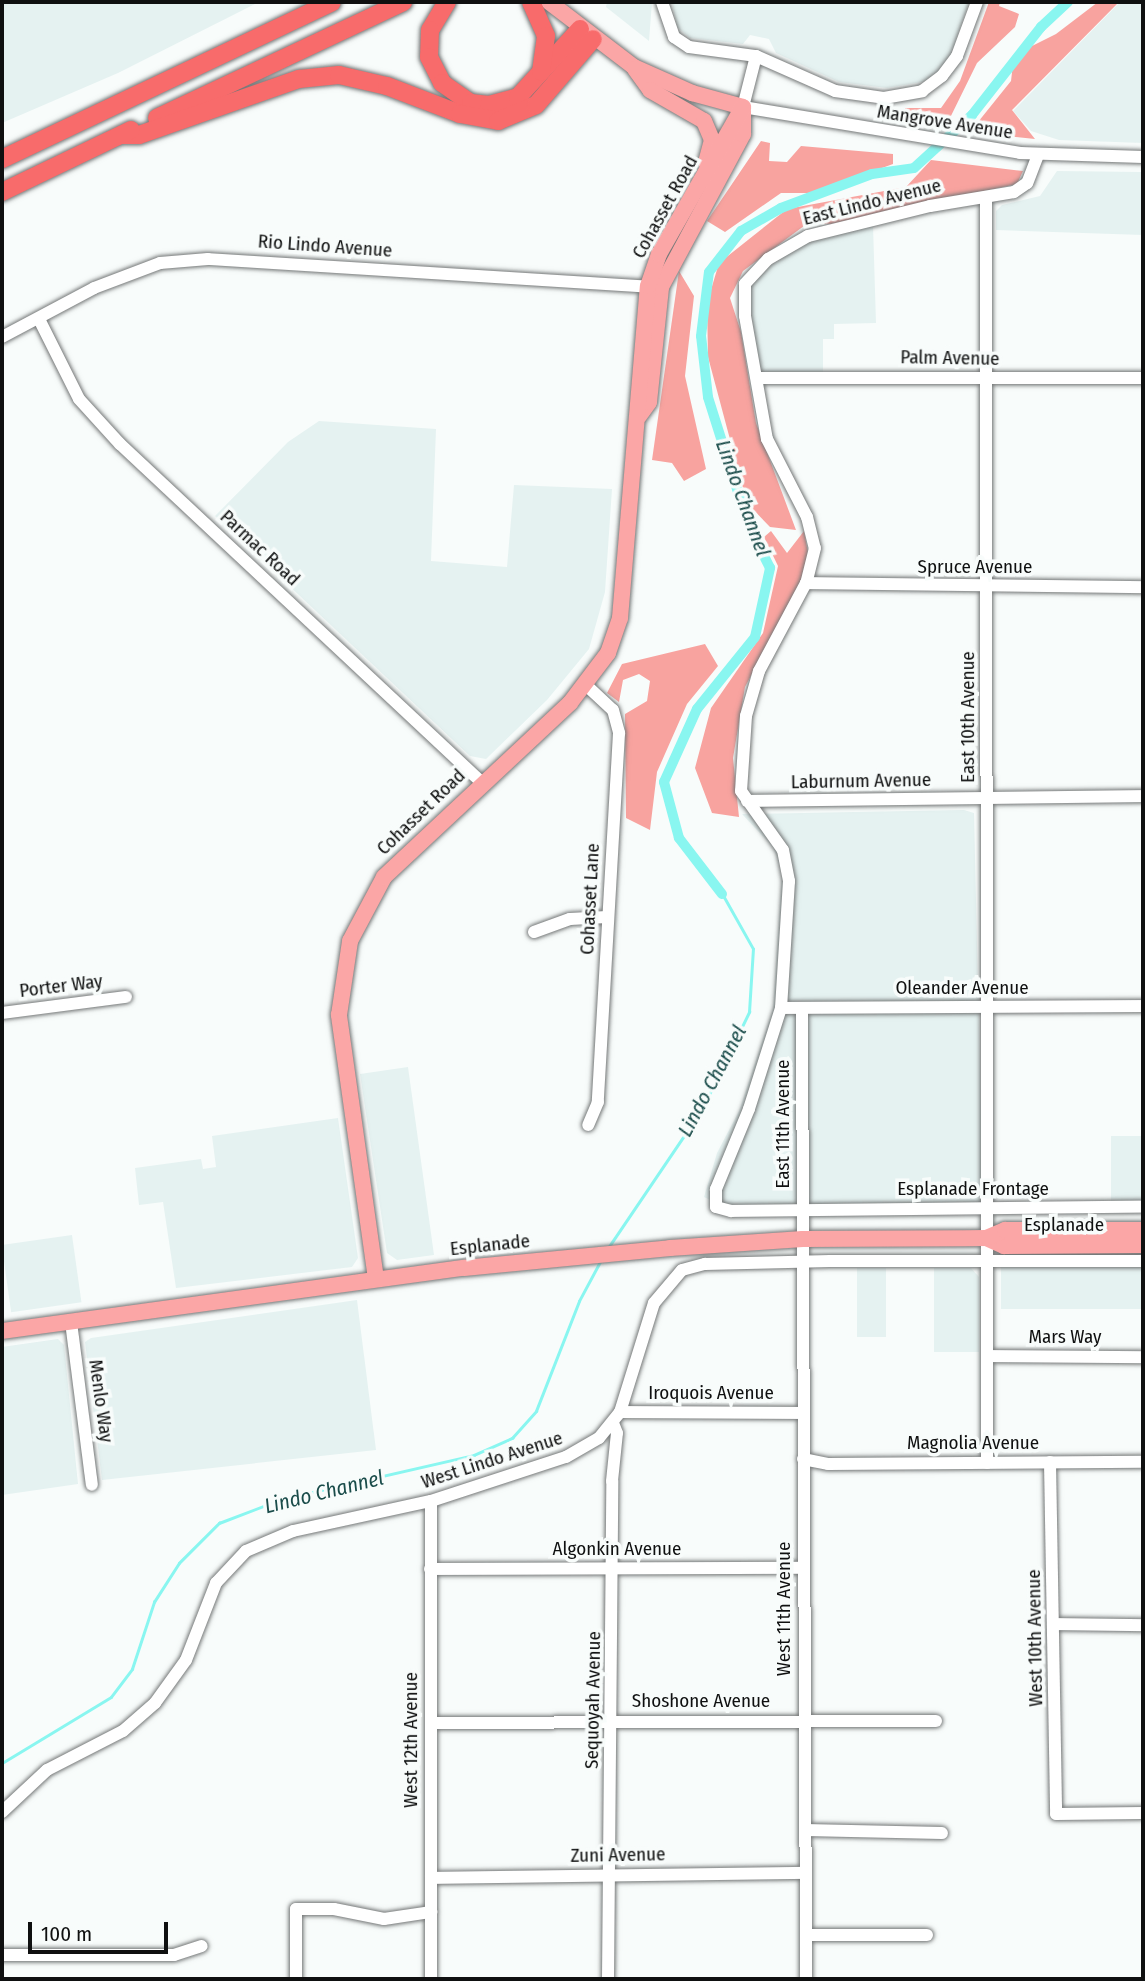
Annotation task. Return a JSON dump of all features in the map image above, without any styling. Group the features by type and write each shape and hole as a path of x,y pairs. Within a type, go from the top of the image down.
{"highway":[{"path":"2,192 403,2"},
{"path":"447,2 433,21 428,48 433,68 454,94 471,103 507,103 586,34"},
{"path":"531,2 547,36 541,75"},
{"path":"2,159 328,3"},
{"path":"122,135 139,135 299,79 339,75 387,86 479,120 498,121 536,104 586,34"}],"main road":[{"path":"549,2 586,34 634,67 692,93 743,107"},
{"path":"634,67 650,90 696,114 709,131 711,152 694,195"},
{"name":"Cohasset Road","path":"376,1279 339,1016 345,960 358,921 384,877 587,686 608,653 620,618 629,476 659,254 743,107"},
{"name":"Cohasset Road","path":"654,287 743,134 743,107"},
{"name":"Esplanade","path":"2,1331 376,1279 670,1248 803,1239 986,1238 1005,1230 1143,1230"},
{"name":"Esplanade","path":"986,1238 1004,1246 1143,1245"}],"street":[{"path":"662,2 674,37 689,47 756,56 835,91 884,98 909,95 933,84 951,66 977,2"},
{"path":"743,107 756,56"},
{"name":"Mangrove Avenue","path":"743,107 1038,155 1143,156"},
{"name":"East Lindo Avenue","path":"716,1189 749,1109 781,1008 789,881 783,850 747,801 740,779 752,689 806,583 814,559 814,537 767,439 743,290 749,276 768,259 821,232 1014,192 1027,183 1038,155"},
{"name":"East 10th Avenue","path":"986,197 986,1238"},
{"name":"Rio Lindo Avenue","path":"2,337 39,320 94,288 160,263 219,258 654,287"},
{"name":"Parmac Road","path":"39,320 79,399 120,444 482,783"},
{"name":"Palm Avenue","path":"757,378 1143,377"},
{"name":"Spruce Avenue","path":"806,583 1143,587"},
{"name":"Cohasset Lane","path":"587,686 613,710 619,733 598,1102 588,1125"},
{"name":"Laburnum Avenue","path":"747,801 1143,796"},
{"path":"534,932 570,919 607,917"},
{"name":"Porter Way","path":"2,1013 126,997"},
{"name":"Oleander Avenue","path":"781,1008 1143,1006"},
{"name":"East 11th Avenue","path":"802,1008 803,1239"},
{"name":"Esplanade Frontage","path":"716,1189 716,1207 732,1211 1143,1206"},
{"path":"986,1238 987,1463"},
{"name":"West 11th Avenue","path":"803,1239 806,1979"},
{"path":"616,1417 650,1310 675,1274 705,1264 1143,1261"},
{"name":"Menlo Way","path":"71,1322 92,1485"},
{"name":"Mars Way","path":"987,1356 1143,1357"},
{"name":"Iroquois Avenue","path":"616,1417 803,1413"},
{"name":"West Lindo Avenue","path":"2,1812 47,1770 122,1731 155,1703 186,1660 216,1583 239,1556 293,1531 431,1501 566,1457 593,1442 616,1417"},
{"name":"Sequoyah Avenue","path":"608,1979 614,1568 612,1480 616,1417"},
{"name":"Magnolia Avenue","path":"803,1459 828,1464 1143,1462"},
{"name":"West 10th Avenue","path":"1050,1462 1055,1624 1056,1814 1143,1813"},
{"name":"West 12th Avenue","path":"431,1501 431,1979"},
{"name":"Algonkin Avenue","path":"430,1569 804,1568"},
{"path":"1055,1624 1143,1625"},
{"name":"Shoshone Avenue","path":"430,1723 612,1720 936,1721"},
{"path":"805,1830 942,1832"},
{"name":"Zuni Avenue","path":"431,1878 805,1873"},
{"path":"296,1979 296,1909 334,1909 387,1919 431,1912"},
{"path":"806,1936 927,1935"},
{"path":"2,1955 174,1955 202,1946"}],"shaded area":[{"path":"2,2 259,2 118,73 2,123"},
{"path":"607,2 652,2 649,41 606,7"},
{"path":"672,2 969,2 951,55 940,70 927,81 887,88 839,82 776,53 769,39 750,35 743,44 690,38 677,27"},
{"path":"989,2 1000,2 999,6 1019,14 1015,27 977,63 946,126 907,123 905,108 941,108 960,81"},
{"path":"1098,2 1119,2 1012,110 1035,139 970,132 1011,81 1013,64 1030,47 1056,34"},
{"path":"1120,2 1143,2 1143,143 1059,140 1031,131 1013,111"},
{"path":"761,141 770,143 769,161 787,162 801,146 893,154 893,164 813,193 781,193 725,232 707,221"},
{"path":"931,160 1023,171 1017,184 831,224 808,223 743,271 730,298 741,332 756,423 796,530 770,527 747,503 708,357 707,303 719,263 787,209 906,187"},
{"path":"1057,171 1143,172 1143,235 996,230 996,211 1002,205 1040,196"},
{"path":"873,225 876,323 834,324 834,339 823,339 823,373 759,373 749,295 753,276 812,239"},
{"path":"679,271 694,296 685,376 706,469 684,481 672,463 652,460"},
{"path":"319,421 436,429 431,561 507,567 514,485 612,489 605,592 589,649 547,700 486,759 470,756 215,516 288,442"},
{"path":"771,531 787,553 804,531 810,564 745,687 733,758 739,817 712,813 695,768 711,708 763,633 778,566 764,537"},
{"path":"705,644 718,666 687,704 657,772 650,830 626,818 625,714 647,701 650,681 639,674 623,680 619,702 607,693 622,664"},
{"path":"964,810 974,813 983,1204 723,1206 704,1197 717,1153 739,1111 773,1009 782,872 773,847 742,814"},
{"path":"408,1067 434,1255 397,1260 387,1253 360,1074"},
{"path":"338,1118 358,1258 352,1267 176,1288 163,1202 139,1205 135,1168 201,1159 203,1169 216,1167 212,1136"},
{"path":"1111,1136 1143,1136 1143,1202 1111,1202"},
{"path":"72,1235 81,1302 11,1312 2,1245"},
{"path":"1001,1267 1143,1267 1143,1309 1001,1309"},
{"path":"857,1268 886,1268 886,1337 857,1337"},
{"path":"934,1268 971,1268 979,1277 979,1352 934,1352"},
{"path":"357,1300 376,1450 102,1480 85,1342 91,1338"},
{"path":"58,1339 64,1345 78,1484 2,1495 2,1347"}],"waterway":[{"name":"Lindo Channel","path":"722,894 679,838 664,782 697,709 755,637 770,568 748,524 708,397 701,336 709,272 741,231 781,208 872,174 914,168 972,115 1041,27 1068,2"},
{"name":"Lindo Channel","path":"608,1248 702,1109 749,1012 753,949 722,894"},
{"name":"Lindo Channel","path":"2,1763 111,1697 132,1669 154,1602 179,1563 219,1523 282,1499 474,1455 512,1438 536,1411 579,1301 601,1260"}]}
